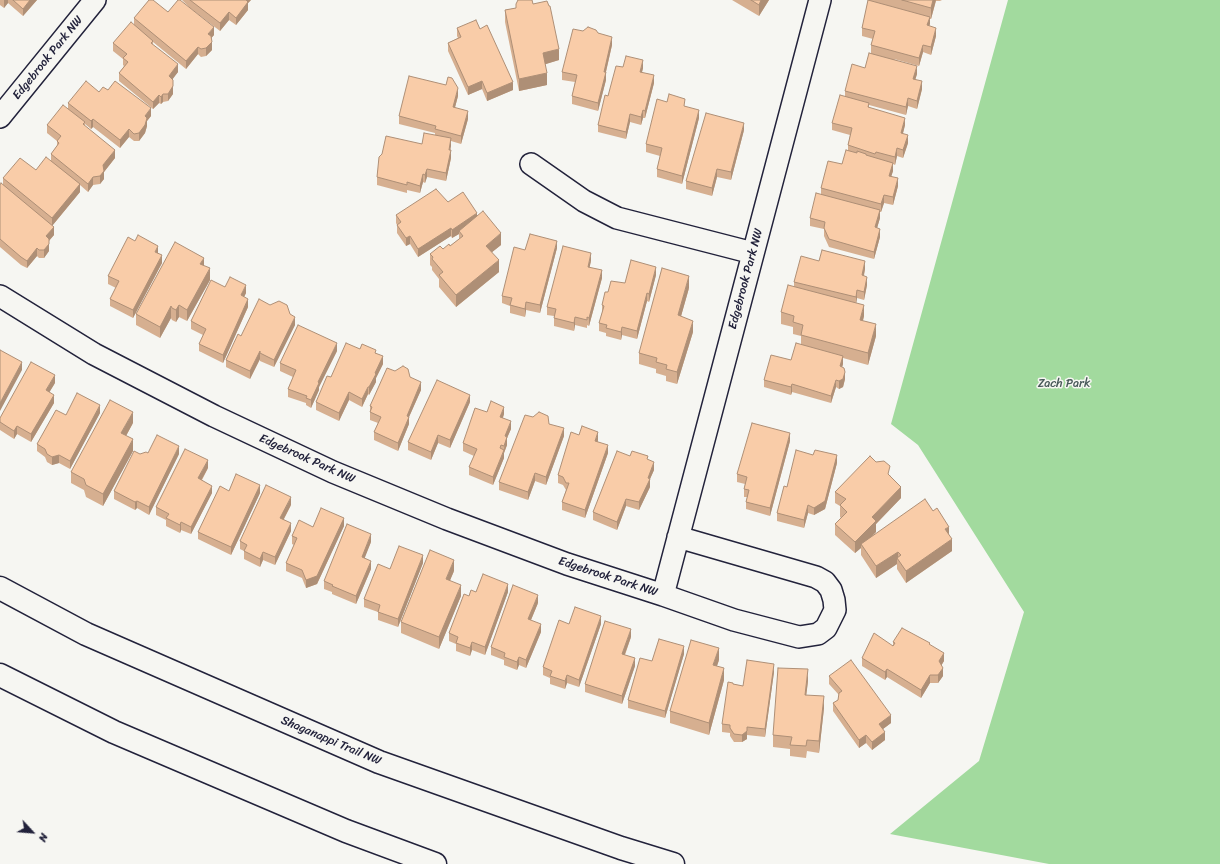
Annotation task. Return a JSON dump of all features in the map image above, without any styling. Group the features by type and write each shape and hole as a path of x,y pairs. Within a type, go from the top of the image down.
{"main road":[{"name":"Shaganappi Trail NW","path":"0,588 86,634 379,762 621,848 673,864"},
{"path":"0,675 114,732 346,831 435,864"}],"street":[{"name":"Edgebrook Park NW","path":"0,117 96,0"},
{"name":"Edgebrook Park NW","path":"0,296 94,354 214,416 333,472 447,519 567,564 663,595 820,0"},
{"path":"531,164 584,202 617,218 754,253"},
{"path":"663,595 734,620 800,637 818,634 826,628 835,610 831,590 825,582 816,576 678,537"}],"green space":[{"name":"Zach Park","path":"1008,0 1220,0 1220,864 1049,864 890,834 979,761 1024,612 918,445 891,424"}],"building":[{"path":"13,0 30,0 23,9"},
{"path":"149,0 153,0 168,12 178,0 180,0 214,27 208,34 211,36 212,42 206,48 201,49 198,47 186,61 134,18"},
{"path":"190,0 246,0 248,2 236,18 229,12 220,23"},
{"path":"518,0 532,0 533,4 547,1 550,6 559,49 543,53 547,73 519,79 505,10 516,8"},
{"path":"751,0 761,0 759,5"},
{"path":"868,0 930,17 927,25 936,28 931,47 923,45 919,58 871,45 875,31 862,28"},
{"path":"902,0 933,0 931,8"},
{"path":"476,20 480,29 487,25 513,82 487,93 482,81 468,87 448,43 461,37 457,28"},
{"path":"131,22 153,41 151,43 178,64 169,76 173,80 173,86 168,94 163,94 161,97 159,95 153,102 119,73 128,62 123,58 127,54 113,43"},
{"path":"588,27 596,30 598,33 612,37 604,72 606,72 598,103 572,96 577,75 562,72 573,29 583,31"},
{"path":"869,53 917,66 913,79 922,81 917,101 908,98 906,107 845,91 852,64 865,68"},
{"path":"626,56 643,60 640,72 654,75 645,111 643,110 641,117 630,114 626,132 598,125 605,95 608,96 616,66 623,67"},
{"path":"409,76 446,85 448,77 452,78 458,88 453,107 468,111 461,136 435,129 436,126 399,116"},
{"path":"86,81 99,92 103,87 108,90 115,81 151,108 145,116 147,118 145,125 139,133 134,134 129,129 120,140 93,119 91,121 68,103"},
{"path":"669,94 685,99 684,106 699,110 682,176 657,169 662,148 646,144 657,99 667,102"},
{"path":"840,95 869,103 868,107 905,118 901,133 908,135 903,150 897,148 895,157 876,152 875,154 848,145 852,128 832,123"},
{"path":"63,105 85,122 83,124 115,150 103,165 104,171 100,176 93,177 88,184 51,154 59,143 57,141 61,136 47,125"},
{"path":"706,113 744,123 731,172 717,169 712,188 686,181"},
{"path":"424,133 451,138 449,150 451,150 446,173 427,169 425,175 423,174 420,186 407,182 407,185 377,177 379,157 382,154 386,136 422,144"},
{"path":"846,150 857,153 857,151 893,163 889,176 898,178 893,197 884,195 881,204 821,188 828,161 842,164"},
{"path":"46,157 80,184 52,218 3,178 20,158 36,170"},
{"path":"1,183 54,227 46,236 49,239 49,244 44,250 39,250 37,248 27,261 0,239"},
{"path":"436,189 448,202 463,192 477,213 452,230 451,228 418,249 410,236 406,238 397,225 401,222 396,215"},
{"path":"816,193 880,210 875,227 880,229 874,252 829,239 824,228 825,222 810,218"},
{"path":"483,211 501,233 486,246 499,260 456,295 439,275 443,272 432,259 433,257 430,254 440,246 443,249 449,244 450,246 463,236 459,231"},
{"path":"530,234 557,241 540,305 526,302 525,309 510,305 512,298 502,296 514,247 525,250"},
{"path":"138,235 158,246 155,252 162,255 133,310 110,299 119,281 108,276 128,237 135,241"},
{"path":"175,242 204,258 200,264 210,268 187,310 179,305 176,310 171,306 160,327 136,314"},
{"path":"563,246 591,253 588,267 602,270 589,318 587,317 587,320 575,317 574,323 554,318 556,309 547,307"},
{"path":"822,250 865,261 862,275 867,277 864,292 857,290 856,297 794,282 801,256 819,261"},
{"path":"631,260 656,267 649,294 647,293 637,331 622,327 621,332 606,328 607,325 599,323 604,306 602,305 605,292 608,292 611,281 625,283"},
{"path":"662,268 689,276 678,315 693,321 677,372 666,369 667,365 656,362 657,358 639,353"},
{"path":"230,277 246,285 241,295 248,299 223,355 199,344 206,329 191,321 211,280 225,287"},
{"path":"788,285 864,305 860,320 876,324 868,353 801,335 803,325 793,322 794,316 781,312"},
{"path":"259,299 270,305 279,301 287,305 290,314 295,317 274,360 260,353 260,351 250,371 226,360 238,334 241,336"},
{"path":"298,325 337,343 311,400 306,398 307,396 288,389 296,370 280,363"},
{"path":"346,343 360,349 362,344 376,350 375,353 383,356 375,373 376,374 362,399 349,392 339,413 316,402 327,376 331,377"},
{"path":"796,343 843,356 840,366 844,368 845,372 843,379 839,381 836,380 831,396 792,384 791,387 764,380 771,355 791,360"},
{"path":"0,350 22,362 0,403"},
{"path":"31,362 55,375 46,390 54,395 31,434 17,426 14,431 0,422 0,418"},
{"path":"403,366 408,369 410,377 421,382 398,443 374,432 381,417 370,412 372,407 370,406 387,368 395,371"},
{"path":"437,380 470,395 450,440 438,435 431,452 408,442"},
{"path":"77,393 100,405 70,461 59,455 52,457 47,454 45,449 37,444 56,410 66,415"},
{"path":"110,400 133,412 121,433 133,439 103,494 86,485 84,479 71,472"},
{"path":"491,401 504,407 500,417 511,421 505,436 507,437 504,446 501,445 500,448 504,450 493,477 469,467 477,449 463,443 475,408 487,412"},
{"path":"539,412 548,416 549,424 564,428 546,477 535,473 528,492 499,482 525,415 533,417"},
{"path":"752,423 790,433 770,508 746,502 749,490 744,489 747,477 737,474"},
{"path":"582,426 598,432 595,441 608,445 585,510 562,502 569,483 566,483 563,477 558,475 571,432 579,435"},
{"path":"157,435 179,446 149,507 137,501 135,502 114,491 134,451 140,454 146,452 148,453"},
{"path":"185,449 208,460 198,478 212,486 191,527 181,522 180,525 166,518 169,514 156,507"},
{"path":"796,450 813,455 815,450 837,455 825,501 814,508 808,505 804,520 777,513 784,486 787,487"},
{"path":"617,451 630,456 632,451 648,456 647,459 654,462 648,478 650,479 639,502 626,499 617,522 593,512"},
{"path":"870,456 876,462 884,461 890,466 888,474 901,487 872,517 876,521 855,542 835,524 847,512 840,505 846,499 835,492"},
{"path":"236,474 260,485 231,547 198,532 220,486 229,491"},
{"path":"266,485 291,497 280,518 291,523 275,557 263,552 260,559 244,551 247,545 240,541"},
{"path":"925,499 933,511 937,508 949,527 945,529 952,539 906,571 897,558 901,555 898,552 876,566 861,544"},
{"path":"321,508 344,518 317,576 306,580 302,570 286,563 297,538 292,536 299,520 313,527"},
{"path":"347,524 371,534 362,557 371,561 356,596 324,581"},
{"path":"399,546 423,555 398,619 378,612 380,605 364,599 378,564 390,569"},
{"path":"430,550 454,560 446,579 461,585 439,637 401,622"},
{"path":"483,574 508,584 485,647 472,642 470,648 456,643 458,637 449,633 464,594 469,596 471,590 476,592"},
{"path":"513,585 538,595 528,619 541,624 526,660 519,657 517,662 504,657 505,653 491,647"},
{"path":"575,607 601,616 579,680 567,675 565,681 550,676 552,671 543,667 559,620 569,624"},
{"path":"605,621 631,629 622,654 635,658 622,696 585,684"},
{"path":"902,628 930,643 929,644 944,653 939,661 943,668 938,675 930,675 921,690 887,669 885,672 862,658 874,633 893,646 895,643 893,642"},
{"path":"659,639 684,646 665,711 628,700 640,658 652,661"},
{"path":"691,640 719,648 713,665 724,668 709,723 670,711"},
{"path":"747,660 774,664 765,729 747,727 747,731 742,735 734,734 730,728 730,725 722,724 728,682 743,686"},
{"path":"851,660 891,715 879,724 885,732 872,742 866,735 859,740 833,703 838,700 839,693 842,691 829,676"},
{"path":"778,668 808,669 805,695 824,696 819,741 807,740 806,746 790,745 792,737 773,735"}]}
